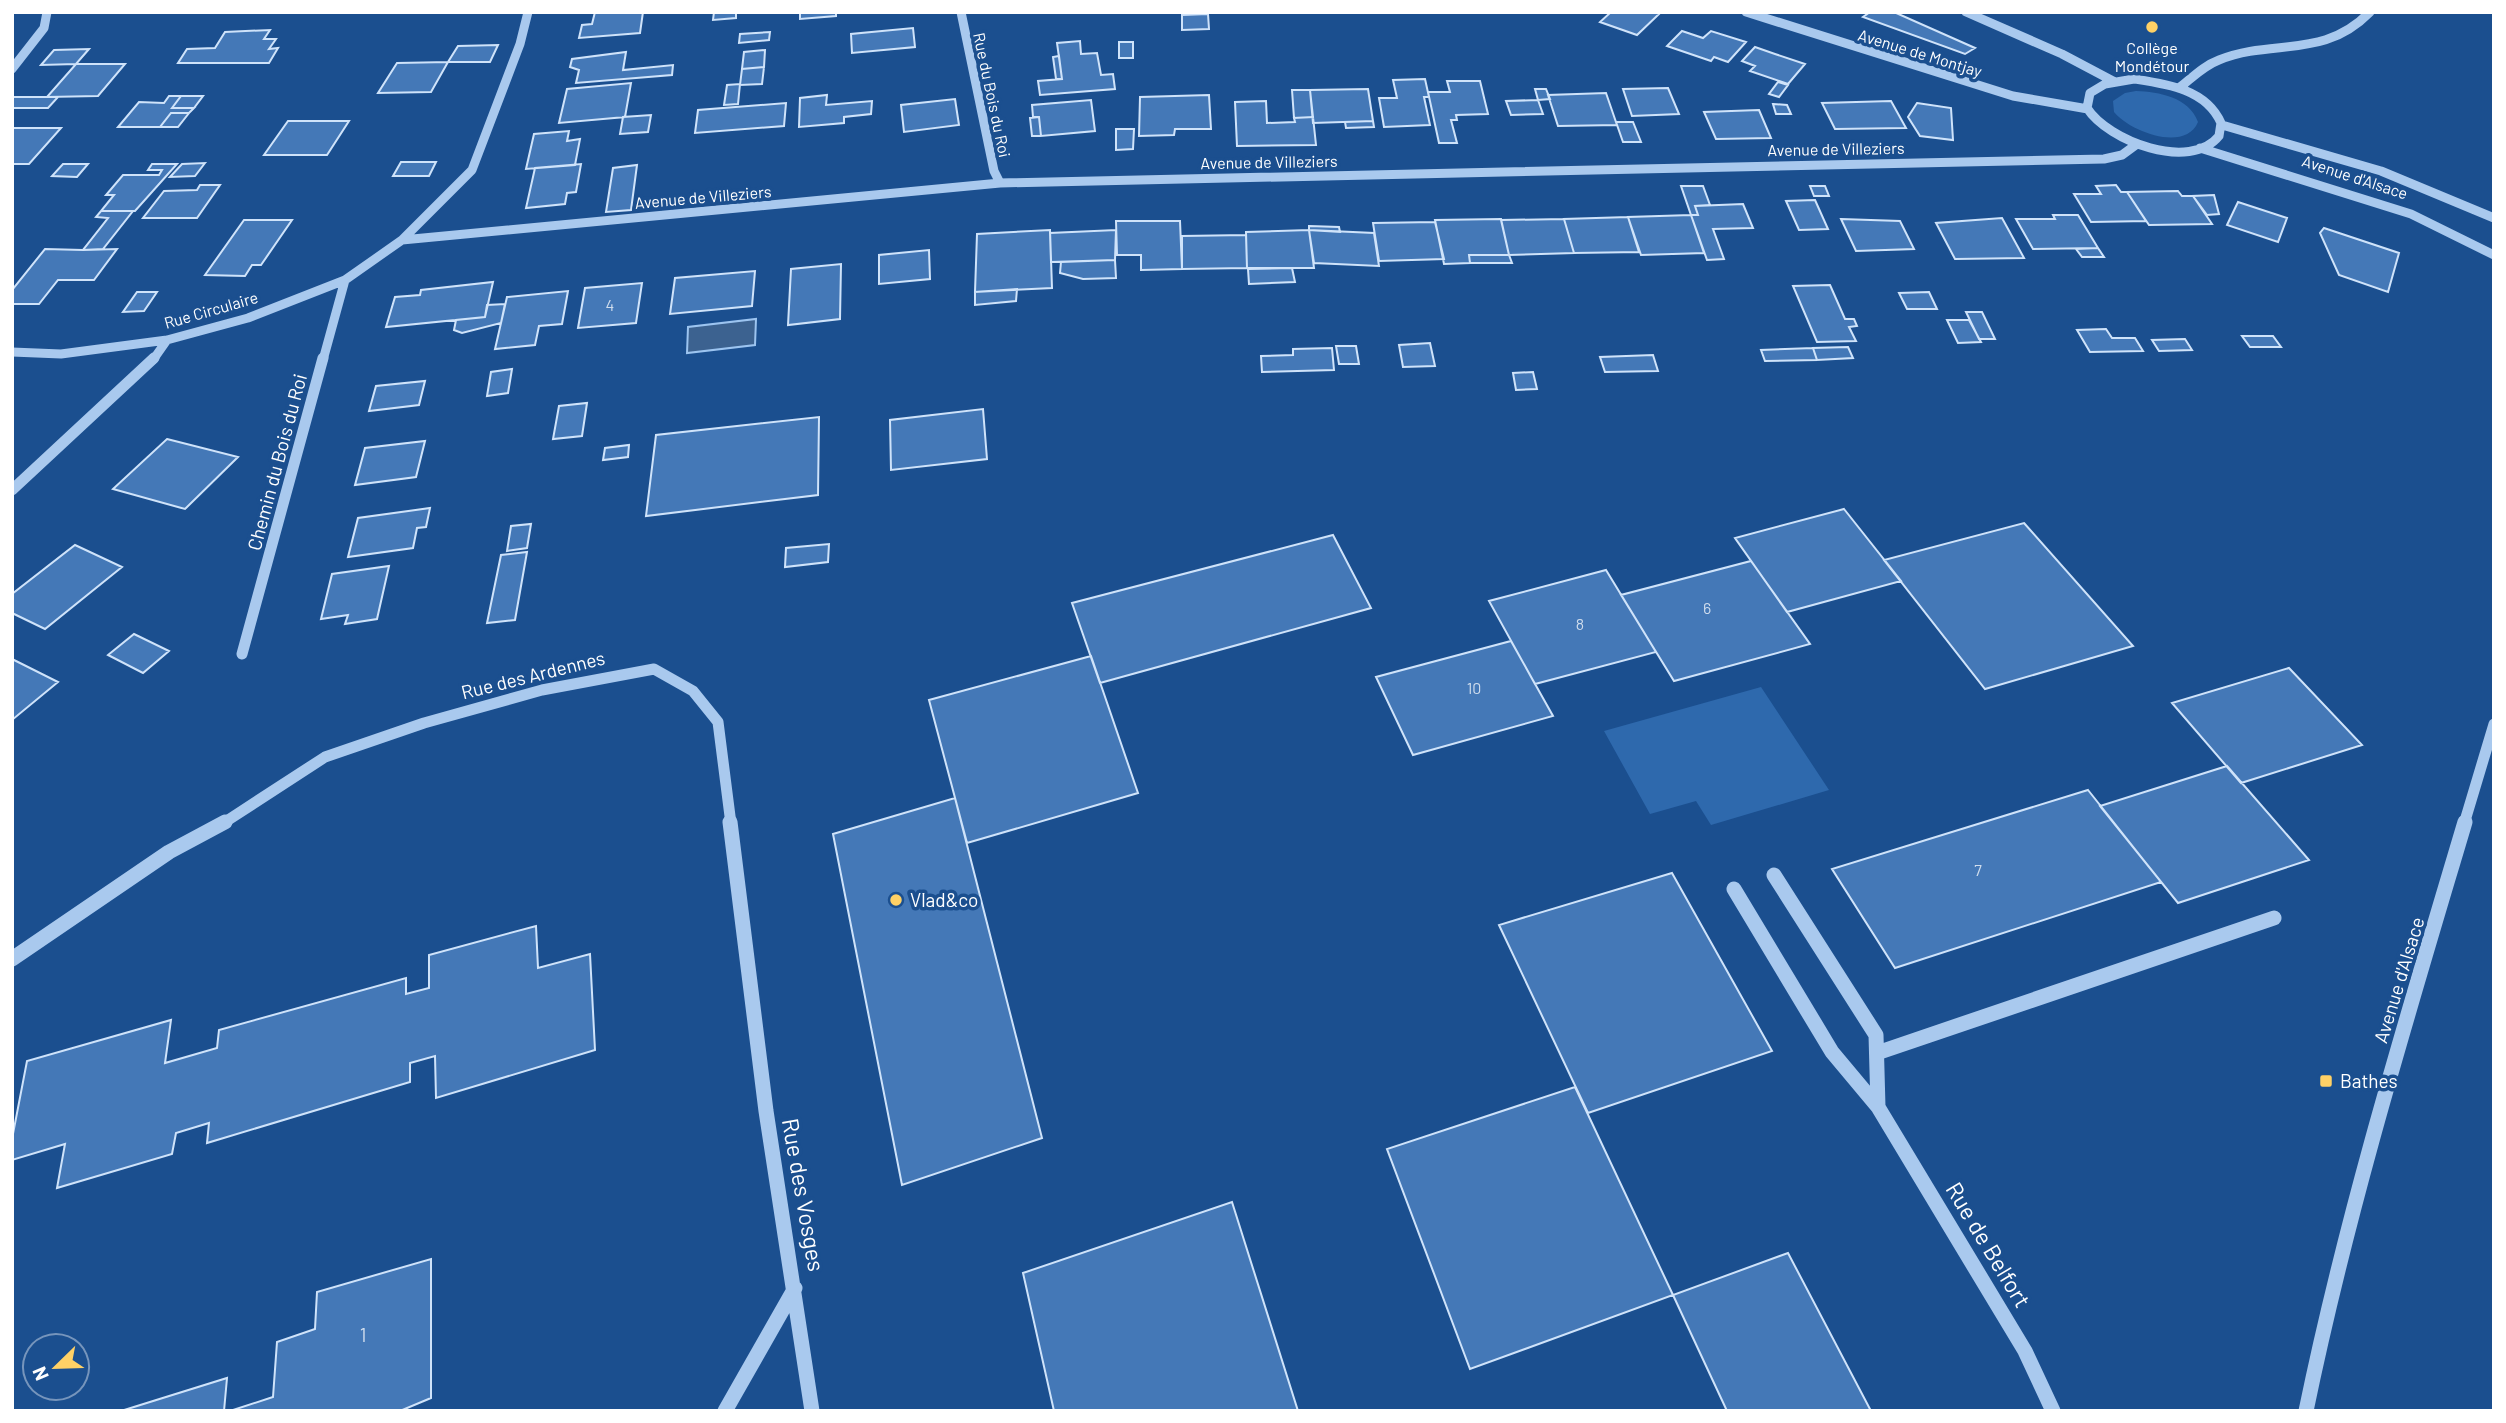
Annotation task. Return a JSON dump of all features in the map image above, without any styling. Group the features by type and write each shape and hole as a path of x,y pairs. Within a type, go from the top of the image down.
{"street":[{"path":"12,69 44,28 47,12"},
{"name":"Rue Circulaire","path":"12,352 61,354 167,340 248,318 345,280 402,240 472,170 520,44 528,12"},
{"name":"Rue du Bois du Roi","path":"961,12 966,49 994,172 1000,183"},
{"name":"Avenue de Montjay","path":"1746,12 2013,96 2088,109"},
{"path":"1966,12 2062,54 2113,81"},
{"path":"2179,88 2204,65 2226,56 2319,44 2347,33 2370,12"},
{"path":"2134,79 2179,88 2208,105 2221,125 2221,134 2213,143 2200,148 2159,150 2137,144 2105,128 2088,109 2087,99 2091,91 2113,81 2134,79"},
{"name":"Avenue d'Alsace","path":"2221,125 2381,171 2494,218"},
{"name":"Avenue de Villeziers","path":"402,240 928,192 1000,183 2104,159 2122,155 2137,144"},
{"name":"Avenue d'Alsace","path":"2200,148 2411,214 2494,255"},
{"name":"Chemin du Bois du Roi","path":"242,654 345,280"},
{"path":"12,489 153,360 167,340"},
{"name":"Rue des Ardennes","path":"12,959 169,852 239,815 325,757 424,723 542,690 654,669 693,691 718,722 766,1111"},
{"name":"Avenue d'Alsace","path":"2306,1411 2330,1295 2400,1041 2494,724"},
{"name":"Rue de Belfort","path":"1774,875 1875,1035 1878,1107"},
{"name":"Rue de Belfort","path":"1734,889 1832,1052 1878,1107 2025,1351 2053,1411"},
{"path":"1877,1054 2274,918"},
{"name":"Rue des Vosges","path":"766,1111 796,1288 812,1411"},
{"name":"Rue des Vosges","path":"725,1411 796,1288"}],"shaded area":[{"path":"2136,91 2180,101 2194,114 2198,122 2191,131 2182,136 2170,137 2157,136 2132,126 2114,112 2113,101 2125,93"},
{"path":"756,319 755,345 687,353 688,327"},
{"path":"1761,687 1829,790 1711,825 1696,801 1650,814 1604,731"}],"building":[{"path":"595,12 643,12 640,33 579,38 582,25 592,24"},
{"path":"714,12 736,12 736,18 713,20"},
{"path":"800,12 836,12 836,16 800,19"},
{"path":"1611,12 1659,14 1637,35 1600,22"},
{"path":"1870,12 1894,12 1975,48 1965,54 1863,17"},
{"path":"1208,14 1209,29 1182,30 1182,15"},
{"path":"913,28 915,47 852,53 851,34"},
{"path":"270,30 264,39 276,39 269,49 278,48 269,63 178,63 187,49 215,48 225,32"},
{"path":"1682,31 1703,38 1711,31 1746,42 1728,62 1714,57 1711,61 1667,46"},
{"path":"770,32 769,40 739,43 740,34"},
{"path":"1080,41 1081,54 1097,53 1101,75 1113,74 1115,89 1040,95 1038,81 1062,79 1057,43"},
{"path":"1119,42 1133,42 1133,58 1119,58"},
{"path":"498,45 490,62 448,62 458,46"},
{"path":"1755,47 1805,64 1788,84 1750,71 1755,66 1742,61"},
{"path":"89,49 76,64 41,65 54,50"},
{"path":"765,50 764,67 742,69 744,52"},
{"path":"626,52 623,70 673,65 672,75 576,83 579,70 570,67 572,59"},
{"path":"1059,56 1062,79 1056,79 1053,57"},
{"path":"448,62 431,92 378,93 397,63"},
{"path":"76,64 125,64 98,96 47,97"},
{"path":"764,67 762,84 740,85 742,69"},
{"path":"1425,79 1429,97 1424,97 1430,125 1384,127 1379,98 1397,98 1393,80"},
{"path":"1447,81 1480,81 1488,114 1456,115 1457,120 1451,120 1457,143 1439,143 1428,92 1450,92"},
{"path":"1778,82 1788,85 1779,97 1769,94"},
{"path":"631,83 625,117 559,123 567,89"},
{"path":"740,84 738,104 724,105 727,85"},
{"path":"1668,88 1679,114 1632,116 1623,89"},
{"path":"1368,89 1373,121 1313,123 1310,90"},
{"path":"1535,89 1546,89 1550,99 1538,100"},
{"path":"1292,90 1310,90 1313,117 1294,118"},
{"path":"1606,93 1617,125 1558,126 1548,95"},
{"path":"827,95 826,105 872,101 871,114 844,117 844,123 799,127 800,98"},
{"path":"1209,95 1211,129 1175,129 1174,135 1139,136 1140,97"},
{"path":"169,96 181,96 172,108 194,108 189,113 171,113 160,127 118,127 139,102 164,103"},
{"path":"181,96 203,96 194,108 172,108"},
{"path":"12,97 58,97 48,108 12,108"},
{"path":"955,99 959,125 904,132 901,105"},
{"path":"1091,100 1095,131 1041,136 1039,117 1033,117 1032,105"},
{"path":"1538,100 1543,114 1511,115 1506,101"},
{"path":"1266,101 1267,123 1295,122 1294,118 1313,117 1316,145 1237,146 1235,102"},
{"path":"1891,101 1906,128 1835,129 1822,103"},
{"path":"786,103 784,126 695,133 698,110"},
{"path":"1917,103 1951,108 1953,140 1920,136 1908,117"},
{"path":"1773,104 1787,105 1791,114 1776,114"},
{"path":"1759,110 1771,138 1716,139 1704,112"},
{"path":"171,113 189,113 178,127 160,127"},
{"path":"651,115 648,132 620,134 623,117"},
{"path":"1039,117 1041,136 1032,136 1030,118"},
{"path":"288,121 349,121 327,155 264,155"},
{"path":"1373,121 1374,127 1346,128 1345,122"},
{"path":"1616,122 1633,122 1641,142 1623,142"},
{"path":"12,128 61,128 29,164 12,164"},
{"path":"1116,129 1134,129 1133,149 1116,150"},
{"path":"569,131 567,141 580,139 575,165 526,169 534,134"},
{"path":"401,162 436,162 429,176 393,176"},
{"path":"205,163 195,176 170,177 182,164"},
{"path":"63,164 88,164 77,177 52,176"},
{"path":"152,164 177,164 135,211 101,211 114,195 106,195 123,175 159,175 162,170 148,170"},
{"path":"581,164 576,192 567,193 565,204 526,208 535,168"},
{"path":"637,165 631,210 606,212 613,168"},
{"path":"200,185 220,185 197,218 143,218 164,191 197,190"},
{"path":"2116,185 2121,192 2127,192 2146,221 2091,222 2074,194 2101,194 2096,186"},
{"path":"1681,186 1703,186 1710,205 1695,206 1698,215 1691,215"},
{"path":"1810,186 1825,186 1829,196 1814,196"},
{"path":"2178,191 2182,196 2193,196 2212,224 2149,225 2127,192"},
{"path":"2214,195 2219,214 2207,215 2193,196"},
{"path":"1815,200 1828,229 1799,230 1786,201"},
{"path":"2238,202 2287,218 2278,242 2227,225"},
{"path":"1743,204 1753,228 1713,229 1724,259 1707,260 1691,215 1698,215 1695,206"},
{"path":"101,211 133,211 103,249 83,250 108,218 96,217"},
{"path":"1691,215 1704,253 1641,255 1628,217"},
{"path":"2053,215 2078,215 2098,248 2033,249 2016,219 2055,219"},
{"path":"1628,217 1639,252 1574,253 1564,219"},
{"path":"2002,218 2024,258 1955,259 1936,223"},
{"path":"1501,219 1509,255 1469,255 1470,263 1444,264 1435,220"},
{"path":"1564,219 1574,253 1509,255 1501,220"},
{"path":"1841,219 1900,221 1914,249 1856,251"},
{"path":"244,220 292,220 261,265 252,265 245,276 205,275"},
{"path":"1116,221 1180,221 1182,269 1141,270 1141,255 1117,255"},
{"path":"1435,222 1444,259 1379,261 1373,223"},
{"path":"1309,226 1339,227 1340,232 1309,230"},
{"path":"2324,228 2399,253 2388,292 2339,275 2320,233"},
{"path":"1050,230 1052,288 975,292 977,234"},
{"path":"1116,230 1115,260 1051,262 1050,233"},
{"path":"1309,230 1314,268 1247,268 1246,232"},
{"path":"1309,230 1374,233 1379,266 1314,263"},
{"path":"1246,235 1247,268 1182,269 1182,236"},
{"path":"2098,248 2104,257 2082,257 2076,249"},
{"path":"45,249 117,249 94,280 58,280 39,304 12,304 12,290"},
{"path":"929,250 930,279 879,284 879,255"},
{"path":"1469,255 1509,255 1512,263 1470,263"},
{"path":"1115,260 1116,278 1083,279 1060,273 1061,262"},
{"path":"841,264 840,319 788,325 791,269"},
{"path":"1292,268 1295,282 1249,284 1248,269"},
{"path":"755,271 752,306 670,314 675,278"},
{"path":"493,282 485,317 386,327 395,297 420,295 421,290"},
{"path":"642,283 636,323 578,328 585,288"},
{"path":"1830,285 1845,319 1854,319 1857,326 1849,327 1856,341 1817,342 1793,286"},
{"path":"1017,289 1016,301 975,305 975,292"},
{"path":"568,291 562,324 539,326 535,345 495,349 507,297"},
{"path":"137,292 157,292 144,311 123,312"},
{"path":"1929,292 1937,309 1907,309 1899,293"},
{"path":"505,304 501,323 462,333 454,330 456,320 485,317 487,305"},
{"path":"1966,312 1982,312 1995,339 1979,339"},
{"path":"1947,320 1969,320 1981,342 1958,343"},
{"path":"2106,329 2112,338 2135,338 2143,351 2090,352 2077,330"},
{"path":"2242,336 2273,336 2281,347 2250,347"},
{"path":"2185,339 2192,350 2159,351 2152,340"},
{"path":"1430,343 1435,366 1403,367 1399,345"},
{"path":"1336,346 1356,346 1359,364 1339,364"},
{"path":"1848,347 1853,358 1817,360 1813,348"},
{"path":"1332,348 1334,370 1262,372 1261,356 1293,355 1293,349"},
{"path":"1813,348 1817,360 1765,361 1761,350"},
{"path":"1653,355 1658,371 1605,372 1600,357"},
{"path":"512,369 508,393 487,396 491,372"},
{"path":"1533,372 1537,389 1516,390 1513,373"},
{"path":"425,381 419,405 369,411 376,386"},
{"path":"587,403 582,436 553,439 559,406"},
{"path":"983,409 987,459 891,470 890,420"},
{"path":"819,417 818,495 646,516 656,435"},
{"path":"167,439 238,457 185,509 113,489"},
{"path":"425,441 416,477 355,485 365,448"},
{"path":"629,445 628,457 603,460 605,448"},
{"path":"430,508 426,527 417,528 413,548 348,557 358,518"},
{"path":"1844,509 1901,581 1787,612 1735,538"},
{"path":"2024,523 2133,646 1985,689 1884,560"},
{"path":"531,524 527,548 507,551 511,526"},
{"path":"1333,535 1371,608 1100,683 1072,603"},
{"path":"829,544 828,562 785,567 786,548"},
{"path":"75,545 122,567 45,629 12,613 12,594"},
{"path":"527,552 515,620 487,623 501,555"},
{"path":"1751,561 1810,644 1674,681 1621,595"},
{"path":"389,566 377,619 345,624 348,615 321,619 332,574"},
{"path":"1606,570 1656,652 1535,684 1489,601"},
{"path":"134,634 169,651 143,673 108,655"},
{"path":"1511,641 1553,716 1413,755 1376,677"},
{"path":"1091,656 1138,793 967,843 929,700"},
{"path":"12,659 58,682 12,720"},
{"path":"2289,668 2362,745 2241,783 2172,703"},
{"path":"2227,766 2309,860 2178,903 2100,806"},
{"path":"2088,790 2161,882 1895,968 1832,869"},
{"path":"955,798 1042,1138 902,1185 833,834"},
{"path":"1672,873 1772,1051 1588,1113 1499,925"},
{"path":"536,926 538,968 590,954 595,1050 436,1098 435,1056 410,1063 410,1082 207,1143 209,1123 176,1133 172,1154 57,1188 65,1144 12,1160 12,1139 27,1061 171,1020 165,1063 217,1048 219,1030 406,978 406,994 429,988 429,955"},
{"path":"1575,1087 1673,1295 1470,1369 1387,1149"},
{"path":"1232,1202 1298,1411 1054,1411 1023,1273"},
{"path":"1788,1253 1871,1411 1727,1411 1673,1295"},
{"path":"431,1259 431,1398 400,1411 230,1411 273,1397 277,1342 315,1329 317,1292"},
{"path":"227,1378 224,1411 121,1411"}],"place":[{"name":"Collège Mondétour","path":"2152,27"},
{"name":"Vlad&co","path":"896,900"},
{"name":"Bathes","path":"2326,1081"}]}
